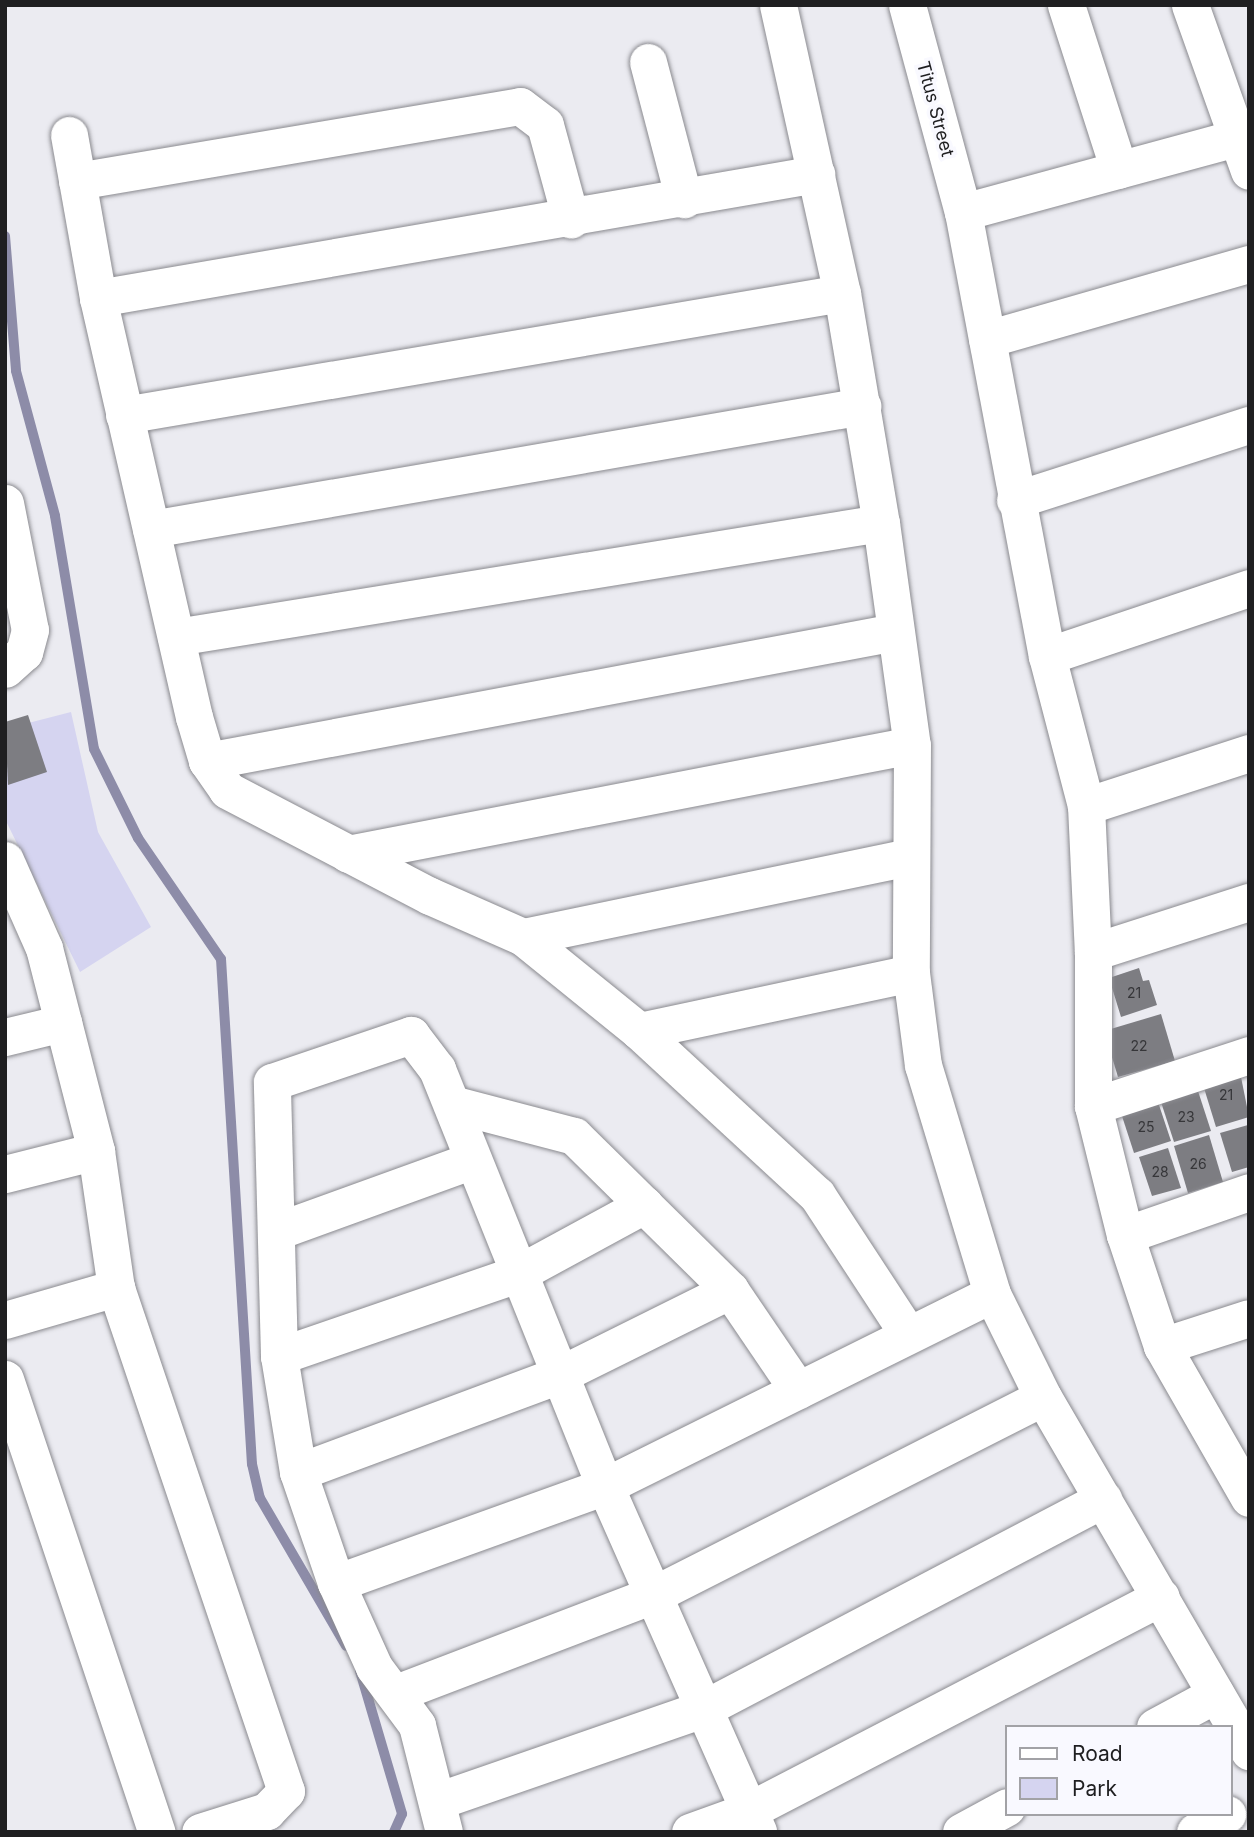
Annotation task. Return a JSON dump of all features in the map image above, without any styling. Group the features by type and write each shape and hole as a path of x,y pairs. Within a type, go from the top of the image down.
{"street":[{"path":"778,5 842,293 881,523 912,745 911,973 923,1065 992,1294 1043,1396 1249,1751"},
{"name":"Titus Street","path":"907,5 963,212 1015,500 1047,656 1086,806 1093,952 1093,1106 1125,1235 1162,1346 1235,1453 1249,1498"},
{"path":"1066,5 1119,170"},
{"path":"1190,5 1249,171"},
{"path":"648,62 684,199"},
{"path":"77,181 520,106 545,125 570,220"},
{"path":"69,135 97,298 176,637 207,761 226,790 348,854 523,937 639,1031 817,1195 908,1334"},
{"path":"963,212 1236,138"},
{"path":"97,298 570,220 816,174"},
{"path":"987,339 1249,264"},
{"path":"124,415 842,293"},
{"path":"151,529 862,406"},
{"path":"1015,500 1249,425"},
{"path":"5,503 30,630 24,652 5,669"},
{"path":"176,637 881,523"},
{"path":"1047,656 1249,588"},
{"path":"207,761 895,632"},
{"path":"348,854 912,745"},
{"path":"1086,806 1249,753"},
{"path":"523,937 911,857"},
{"path":"5,860 13,902 44,948 96,1151 116,1289 286,1791 267,1811 200,1832"},
{"path":"1093,952 1249,902"},
{"path":"639,1031 911,973"},
{"path":"5,1037 62,1023"},
{"path":"753,1821 703,1709 605,1486 517,1274 437,1069 411,1035 272,1082 279,1356 298,1472 336,1583 374,1667 396,1693 417,1725 442,1816 703,1709 1103,1499"},
{"path":"1093,1106 1249,1055"},
{"path":"452,1104 574,1136 730,1290 798,1390"},
{"path":"5,1174 96,1151"},
{"path":"277,1231 473,1160"},
{"path":"1125,1235 1249,1192"},
{"path":"279,1356 517,1274 644,1205"},
{"path":"5,1320 116,1289"},
{"path":"298,1472 559,1375 730,1290"},
{"path":"336,1583 605,1486 992,1294"},
{"path":"1162,1346 1249,1318"},
{"path":"5,1378 157,1832"},
{"path":"396,1693 653,1595 1043,1396"},
{"path":"690,1832 753,1821 1161,1597"},
{"path":"1159,1725 1216,1694"},
{"path":"1233,1811 1249,1802"},
{"path":"961,1832 1006,1808"},
{"path":"1195,1832 1224,1816"}],"green space":[{"path":"71,712 98,832 151,927 80,972 5,819 5,729"}],"building":[{"path":"28,715 47,772 8,785 5,722"},
{"path":"1139,968 1143,981 1149,980 1157,1005 1121,1017 1109,978"},
{"path":"1161,1014 1175,1061 1118,1077 1104,1031"},
{"path":"1241,1077 1249,1117 1216,1127 1204,1088"},
{"path":"1198,1091 1211,1131 1174,1142 1161,1102"},
{"path":"1158,1102 1171,1141 1134,1153 1121,1113"},
{"path":"1248,1125 1249,1167 1232,1172 1220,1133"},
{"path":"1209,1135 1223,1182 1188,1193 1174,1146"},
{"path":"1168,1148 1181,1188 1152,1196 1139,1157"}],"waterway":[{"path":"5,236 16,371 55,516 94,749 138,838 221,959 252,1464 260,1498 346,1646"},
{"path":"360,1671 402,1814 394,1832"}]}
